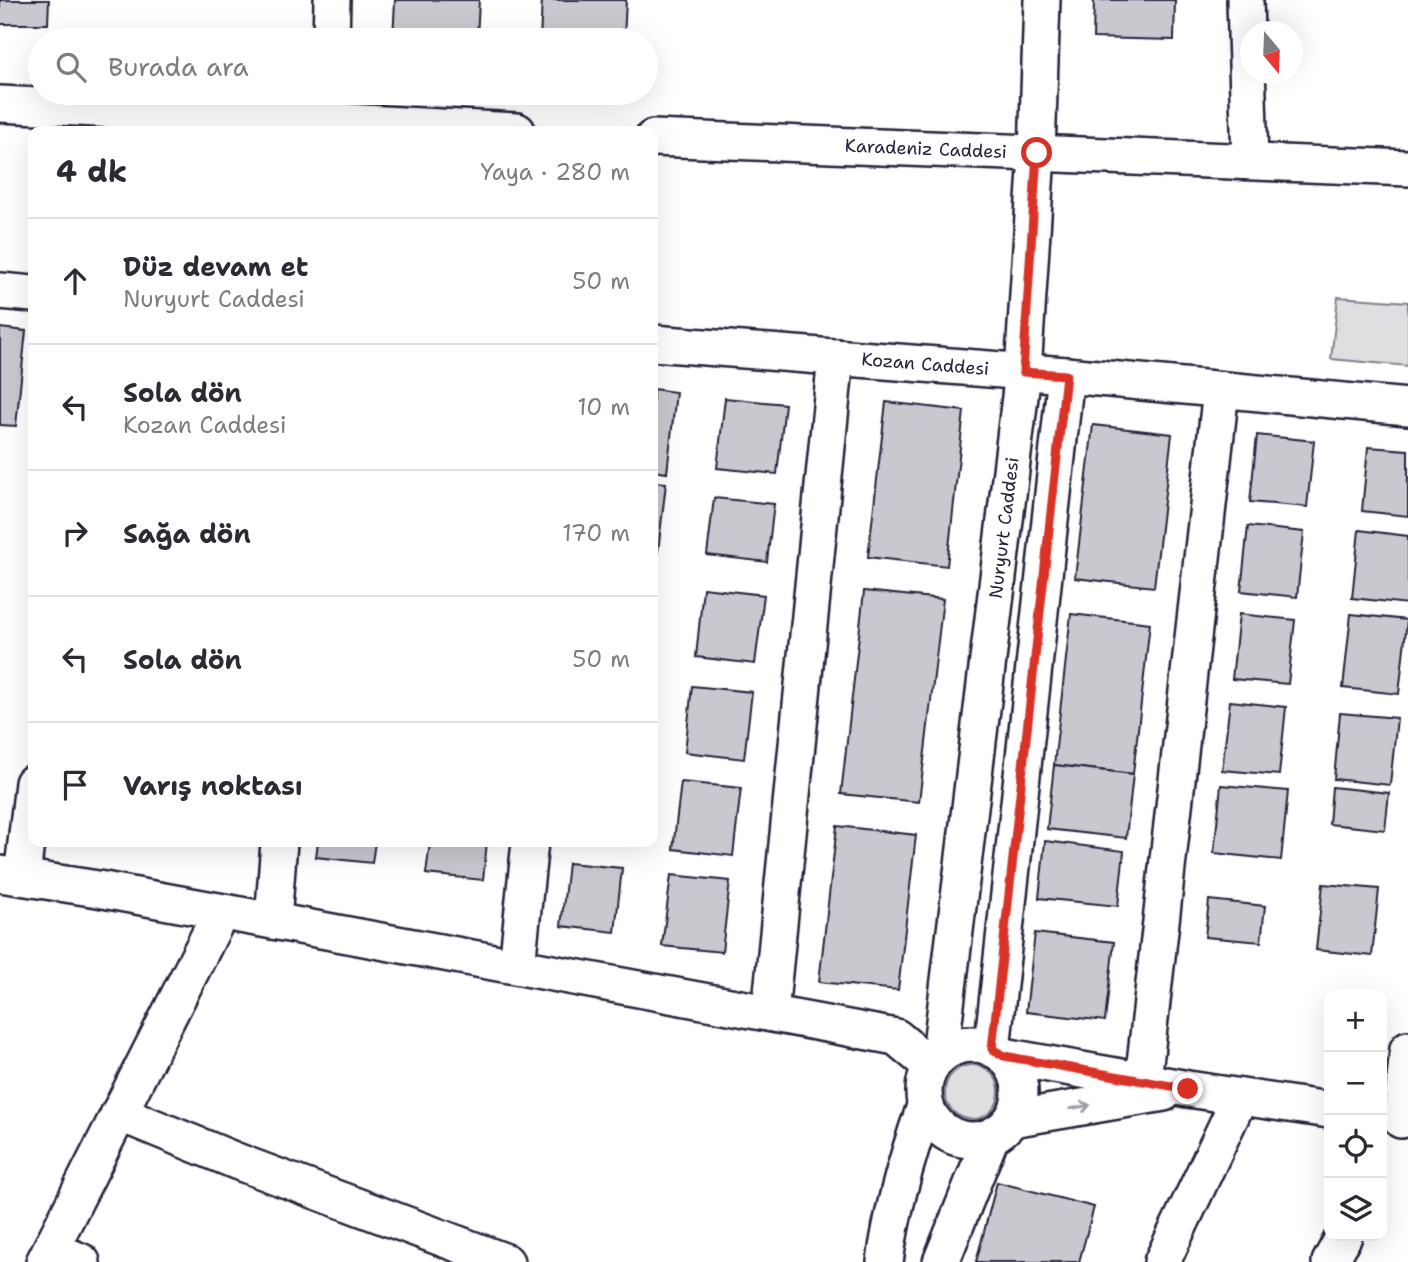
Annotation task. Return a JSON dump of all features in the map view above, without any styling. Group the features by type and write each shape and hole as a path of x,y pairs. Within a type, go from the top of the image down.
{"street":[{"path":"331,28 332,0"},
{"name":"Nuryurt Caddesi","path":"936,1060 1023,372 1037,153 1042,0"},
{"path":"1245,0 1250,162"},
{"path":"0,104 28,105"},
{"path":"30,105 330,115 459,126"},
{"name":"Karadeniz Caddesi","path":"658,138 1408,168"},
{"path":"0,291 28,294"},
{"name":"Kozan Caddesi","path":"658,343 1066,375 1408,407"},
{"path":"770,1013 836,357"},
{"path":"998,1052 1066,375"},
{"path":"1143,1081 1221,390"},
{"path":"28,804 11,876 273,921 896,1037 936,1060"},
{"path":"273,921 279,847"},
{"path":"517,966 529,847"},
{"path":"59,1257 119,1113 221,912"},
{"path":"1188,1089 1002,1128 978,1140 964,1140 939,1129 930,1118 923,1092 925,1078 936,1060 952,1048 979,1044 998,1052 1143,1081 1324,1109"},
{"path":"1397,1120 1408,1049"},
{"path":"941,1262 1002,1128 1018,1107 1019,1079 1013,1067 998,1052"},
{"path":"1162,1262 1240,1097"},
{"path":"885,1262 897,1197 925,1106"},
{"path":"119,1113 236,1161 506,1262"},
{"path":"1330,1262 1341,1241"}],"shaded area":[{"path":"1338,297 1408,302 1408,366 1331,359"},
{"path":"972,1065 991,1073 999,1092 991,1111 972,1119 953,1111 945,1092 953,1073"}],"building":[{"path":"0,0 49,0 48,24 0,24"},
{"path":"395,0 479,0 478,28 394,28"},
{"path":"542,0 626,0 625,28 541,28"},
{"path":"1094,0 1175,0 1174,40 1093,38"},
{"path":"0,328 26,331 16,426 0,425"},
{"path":"658,390 676,392 667,473 658,472"},
{"path":"725,398 785,404 777,474 717,468"},
{"path":"886,402 964,411 947,566 868,557"},
{"path":"1093,425 1172,434 1154,587 1075,578"},
{"path":"1257,435 1314,441 1307,507 1250,502"},
{"path":"1368,447 1408,450 1408,516 1362,511"},
{"path":"658,482 666,483 658,552"},
{"path":"714,498 774,504 767,562 707,555"},
{"path":"1248,526 1304,532 1297,597 1241,591"},
{"path":"1359,530 1408,536 1408,604 1352,598"},
{"path":"703,588 764,595 755,664 696,657"},
{"path":"864,591 943,599 919,802 841,794"},
{"path":"1071,614 1150,623 1133,774 1054,765"},
{"path":"1239,614 1295,620 1288,684 1232,679"},
{"path":"1351,614 1407,620 1399,694 1343,688"},
{"path":"692,686 752,692 744,759 685,752"},
{"path":"1230,701 1286,707 1279,775 1222,770"},
{"path":"1340,713 1397,718 1390,785 1334,779"},
{"path":"1054,765 1133,774 1126,838 1047,829"},
{"path":"681,782 741,788 733,856 673,849"},
{"path":"1221,785 1288,791 1281,860 1214,853"},
{"path":"1332,787 1389,793 1385,830 1329,824"},
{"path":"837,826 916,835 898,990 819,982"},
{"path":"1045,841 1124,851 1118,906 1039,898"},
{"path":"317,847 374,847 372,863 316,857"},
{"path":"429,847 486,847 483,880 426,874"},
{"path":"568,863 622,868 615,932 561,926"},
{"path":"671,875 730,881 722,952 662,946"},
{"path":"1323,884 1379,889 1372,956 1316,950"},
{"path":"1209,900 1265,906 1261,942 1205,937"},
{"path":"1035,933 1114,942 1105,1021 1026,1012"},
{"path":"997,1182 1094,1207 1079,1262 976,1262"}],"route":[{"path":"1037,153 1023,372 1066,375 992,1049 1004,1056 1188,1089"}]}
